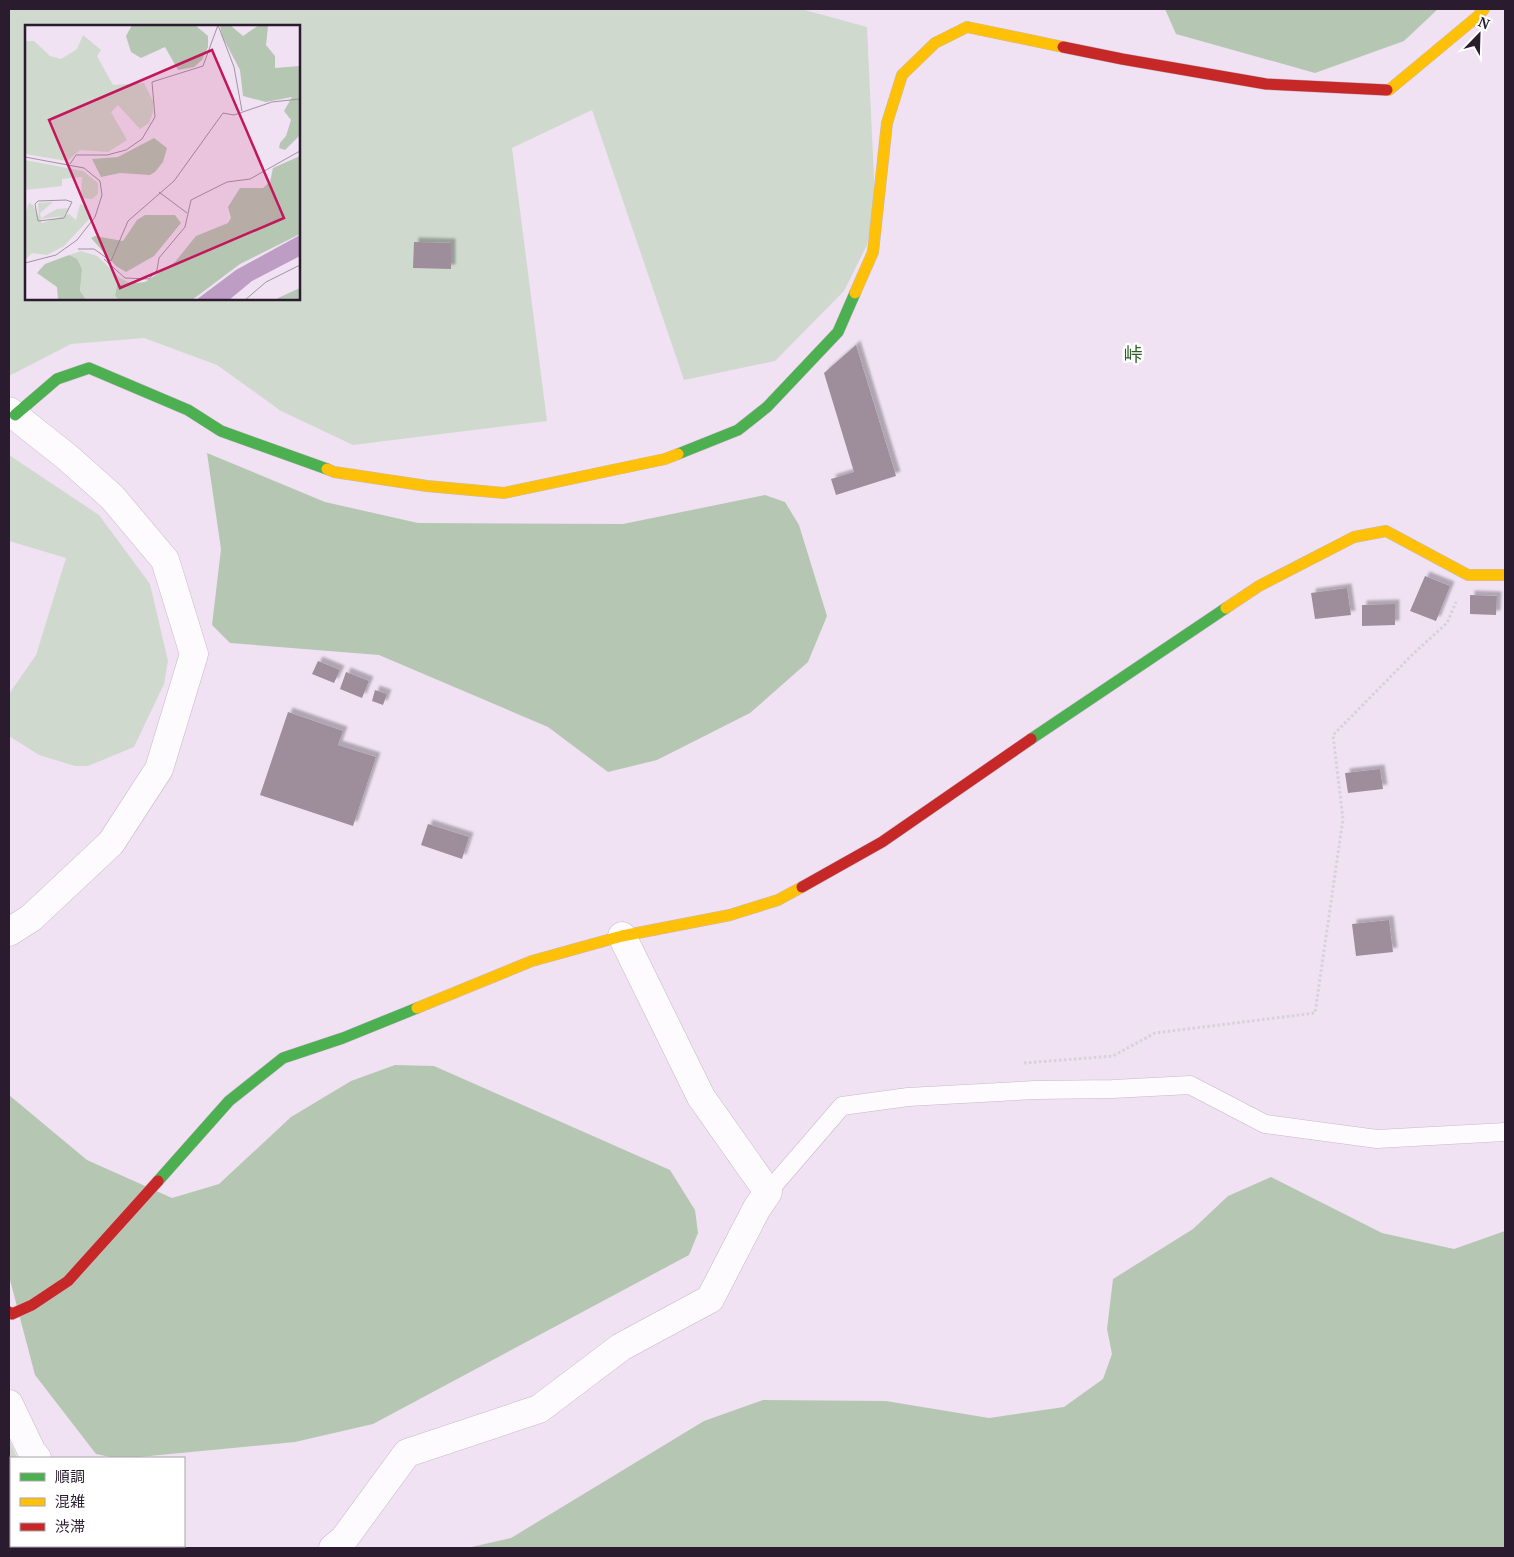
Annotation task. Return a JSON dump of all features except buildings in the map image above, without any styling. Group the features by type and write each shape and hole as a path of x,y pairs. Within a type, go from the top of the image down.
{"street":[{"path":"9,932 31,918 110,843 159,769 194,654 165,560 112,497 12,413 57,379 89,368 188,410 222,431 334,472 427,486 504,493 665,459 738,430 767,407 838,332 874,252 888,124 902,75 935,42 967,27 1122,60 1266,84 1389,90 1484,9"},
{"path":"9,1312 12,1314 32,1305 68,1281 229,1101 282,1058 343,1038 532,961 622,936 730,915 778,900 882,842 1044,730 1260,586 1354,537 1386,531 1468,575 1505,575"},
{"path":"333,1548 344,1539 406,1453 539,1409 621,1347 710,1299 757,1208 768,1192 701,1097 622,936"},
{"path":"9,1404 36,1457"}],"lane":[{"path":"768,1192 842,1106 908,1097 1035,1090 1113,1089 1190,1085 1265,1124 1274,1126 1377,1139 1505,1132"}],"path":[{"path":"1155,1033 1315,1013 1343,819 1333,735 1414,653 1447,623 1468,575"}],"shaded area":[{"path":"9,9 801,9 867,27 875,200 867,245 844,291 775,361 684,380 592,110 512,148 547,421 353,445 281,411 217,365 144,338 71,344 9,376"},
{"path":"9,455 99,515 150,584 168,661 164,684 134,747 88,766 75,766 39,755 9,736 9,694 36,655 66,558 9,541"},
{"path":"9,1439 17,1457 10,1457 9,1533"}],"green space":[{"path":"1165,9 1438,9 1404,41 1315,73 1176,34"},
{"path":"207,453 325,502 418,523 623,524 765,495 785,502 799,525 827,616 808,662 750,713 657,760 608,772 548,727 379,655 230,643 212,625 221,549"},
{"path":"395,1065 434,1066 670,1170 695,1210 698,1233 689,1255 373,1424 295,1442 139,1457 110,1457 96,1454 35,1375 9,1276 9,1095 87,1160 172,1198 219,1184 291,1117 351,1081"},
{"path":"1271,1177 1382,1233 1454,1249 1505,1231 1505,1548 467,1548 511,1538 704,1421 763,1400 886,1401 989,1418 1064,1407 1103,1379 1112,1354 1107,1329 1113,1279 1193,1229 1228,1196"}],"traffic: fast":[{"path":"678,454 738,430 767,407 838,332 855,293"},
{"path":"15,415 57,379 89,368 188,410 221,431 327,469"},
{"path":"1031,739 1226,608"},
{"path":"158,1181 229,1101 283,1058 343,1038 417,1008"}],"traffic: slow":[{"path":"1387,90 1478,16 1484,9"},
{"path":"855,293 873,252 887,123 902,75 935,43 967,27 1063,47"},
{"path":"327,469 334,472 427,486 504,493 665,459 678,454"},
{"path":"1226,608 1259,586 1354,537 1386,531 1468,575 1505,575"},
{"path":"417,1008 532,961 622,936 730,915 778,900 802,887"}],"traffic: jam":[{"path":"1063,47 1266,84 1387,90"},
{"path":"802,887 882,842 1031,739"},
{"path":"9,1312 12,1314 32,1305 68,1281 158,1181"}],"district":[{"name":"峠","path":"1133,354"}]}
